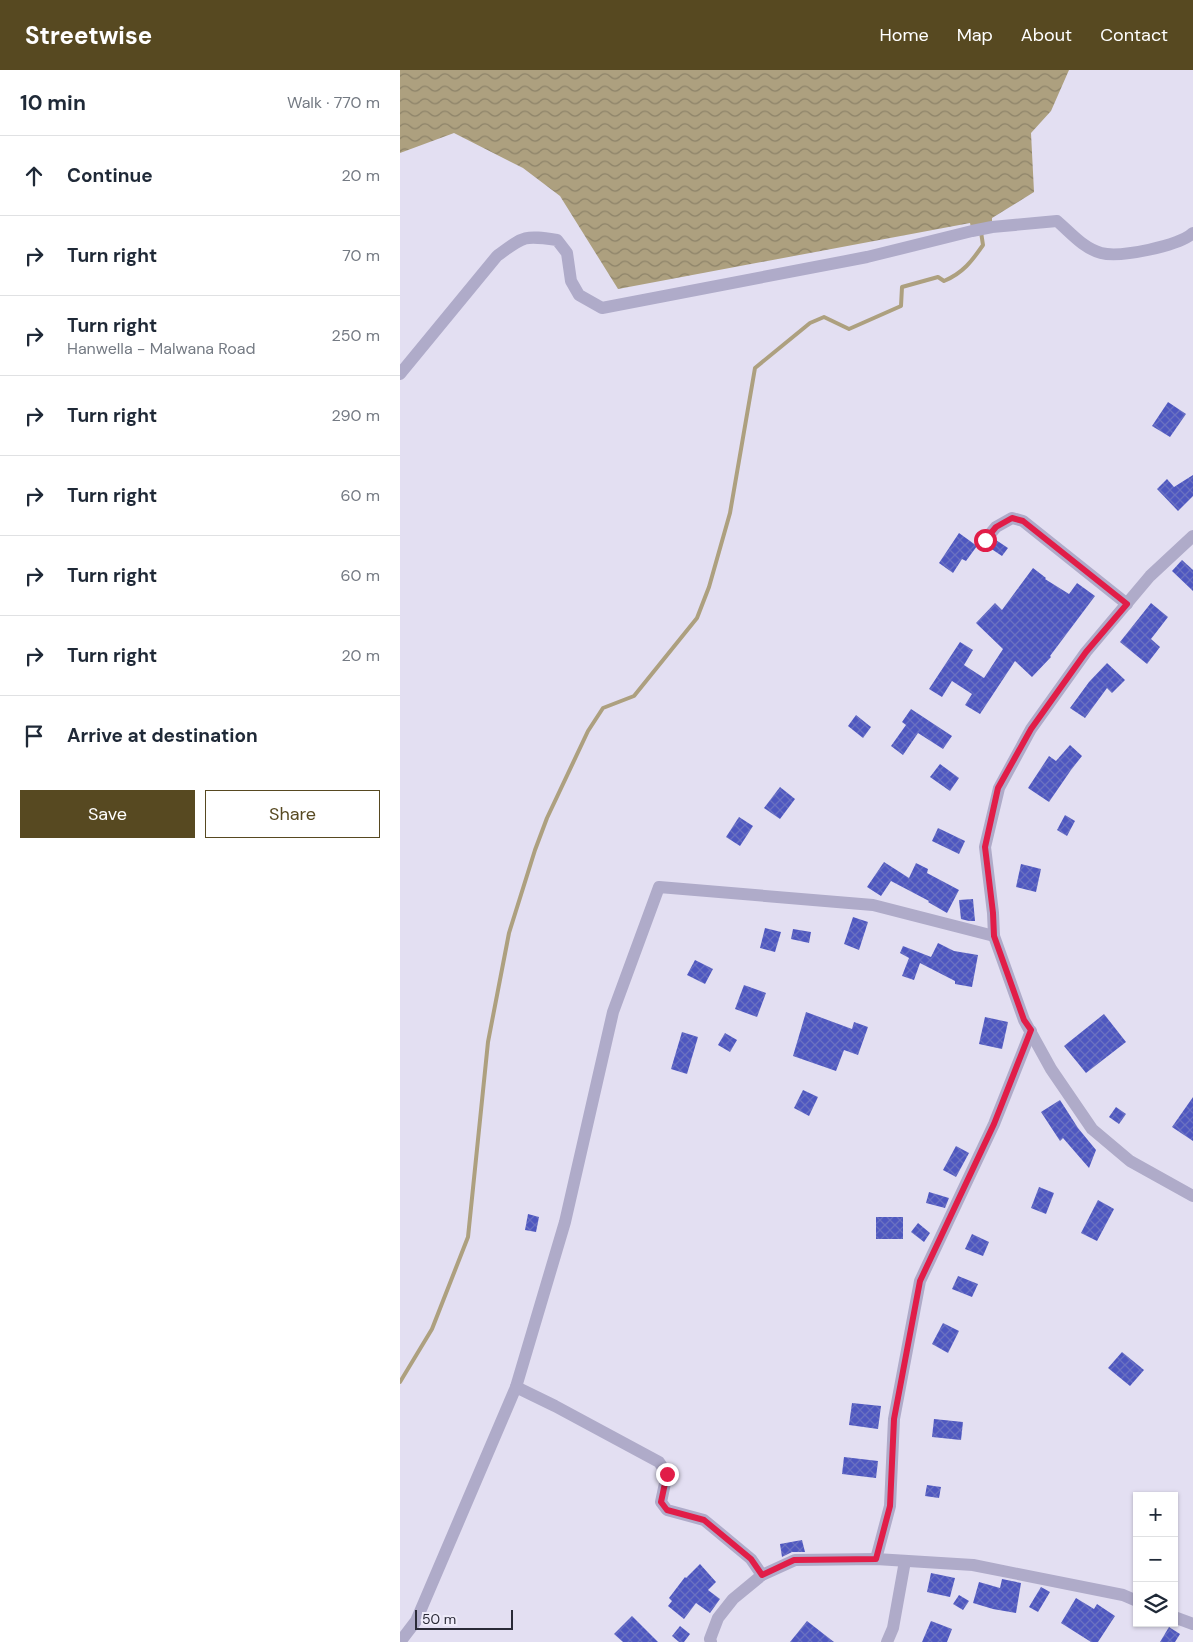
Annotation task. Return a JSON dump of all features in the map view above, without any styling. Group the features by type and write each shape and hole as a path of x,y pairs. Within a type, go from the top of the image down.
{"street":[{"path":"400,374 497,256 516,242 531,236 557,240 567,253 571,281 579,295 602,308 867,257 992,227 1058,221 1084,245 1102,253 1140,252 1164,246 1193,233"},
{"path":"985,540 996,527 1012,518 1023,521 1127,604"},
{"path":"1193,536 1150,576 1086,652 1031,729 998,788 985,847 994,936 1024,1020 1051,1069 1092,1130 1130,1161 1193,1196"},
{"path":"400,1642 416,1621 516,1387 565,1222 614,1012 659,887 873,905 994,936"},
{"path":"876,1559 890,1506 894,1419 920,1281 994,1124 1031,1030"},
{"path":"516,1387 659,1462 667,1474 661,1502 667,1510 704,1520 751,1559 762,1575"},
{"path":"711,1642 710,1639 718,1618 733,1600 762,1575 794,1560 876,1559 973,1565 1123,1595 1133,1599"},
{"path":"887,1642 893,1628 905,1561"},
{"path":"1178,1618 1193,1624"}],"water":[{"path":"400,70 1069,70 1051,111 1031,133 1034,192 992,218 992,227 972,231 970,223 618,289 560,196 523,168 454,133 400,153"}],"building":[{"path":"1168,402 1186,414 1170,437 1152,426"},
{"path":"1193,475 1193,496 1178,511 1157,489 1167,479 1174,487"},
{"path":"959,533 977,546 966,561 962,559 953,573 939,563"},
{"path":"996,540 1008,548 1002,556 990,548"},
{"path":"1182,560 1193,570 1193,591 1172,571"},
{"path":"1033,568 1045,579 1069,594 1077,583 1095,596 1051,657 1032,677 1015,661 980,714 965,705 972,694 952,681 942,697 929,689 960,642 973,650 964,665 984,678 1003,649 976,623 995,603 1002,610"},
{"path":"1151,603 1168,617 1151,639 1160,647 1147,664 1120,642"},
{"path":"1107,663 1125,680 1112,693 1107,688 1085,718 1070,708 1089,682"},
{"path":"911,709 952,736 943,749 918,733 903,755 891,746 906,725 902,722"},
{"path":"856,715 871,727 863,738 848,726"},
{"path":"1070,745 1082,756 1049,802 1028,788 1049,756 1056,761"},
{"path":"940,764 959,778 950,791 930,777"},
{"path":"780,787 795,799 780,819 764,808"},
{"path":"1065,815 1075,821 1067,836 1057,830"},
{"path":"739,817 753,826 740,846 726,837"},
{"path":"938,828 965,841 959,854 932,841"},
{"path":"884,862 909,878 916,863 928,869 927,873 959,890 947,913 891,881 881,896 867,887"},
{"path":"1021,864 1041,869 1036,892 1016,887"},
{"path":"973,899 975,921 961,919 959,900"},
{"path":"853,917 868,922 859,950 844,944"},
{"path":"765,928 781,932 775,952 760,948"},
{"path":"793,929 811,932 809,943 791,939"},
{"path":"938,943 954,951 978,955 972,987 955,984 955,981 920,963 914,980 902,976 909,958 900,953 903,946 931,957"},
{"path":"695,960 713,969 705,984 687,975"},
{"path":"744,985 766,993 757,1017 735,1009"},
{"path":"806,1012 852,1029 854,1022 868,1027 858,1055 844,1050 836,1071 793,1056"},
{"path":"1104,1014 1126,1042 1086,1073 1064,1046"},
{"path":"985,1017 1008,1022 1002,1049 979,1044"},
{"path":"682,1032 698,1037 687,1074 671,1069"},
{"path":"725,1033 737,1040 730,1052 718,1045"},
{"path":"803,1090 818,1097 809,1116 794,1108"},
{"path":"1193,1097 1193,1141 1172,1127"},
{"path":"1060,1100 1078,1128 1096,1150 1089,1168 1063,1138 1060,1141 1041,1112"},
{"path":"1116,1107 1126,1114 1119,1124 1109,1117"},
{"path":"956,1146 969,1153 956,1177 943,1170"},
{"path":"1039,1187 1054,1193 1046,1214 1031,1208"},
{"path":"929,1192 949,1198 945,1208 926,1203"},
{"path":"1098,1200 1114,1209 1097,1241 1081,1233"},
{"path":"528,1214 539,1217 536,1232 525,1230"},
{"path":"876,1217 903,1217 903,1239 876,1239"},
{"path":"918,1223 930,1233 924,1242 911,1232"},
{"path":"972,1234 989,1242 983,1256 965,1249"},
{"path":"958,1276 978,1284 972,1297 952,1289"},
{"path":"943,1323 959,1331 948,1353 932,1344"},
{"path":"1122,1352 1144,1370 1130,1386 1108,1368"},
{"path":"852,1403 881,1406 878,1429 849,1425"},
{"path":"934,1419 963,1422 961,1440 932,1437"},
{"path":"844,1457 878,1461 876,1478 842,1474"},
{"path":"927,1485 941,1487 939,1498 925,1496"},
{"path":"802,1540 805,1552 792,1552 782,1557 780,1544"},
{"path":"700,1564 716,1582 708,1590 720,1599 710,1613 696,1603 684,1619 668,1606 672,1601 669,1598 685,1577"},
{"path":"931,1573 955,1578 950,1597 927,1592"},
{"path":"1002,1579 1021,1583 1016,1613 973,1603 979,1582 1000,1588"},
{"path":"1041,1587 1050,1592 1038,1612 1029,1607"},
{"path":"959,1595 969,1601 963,1610 953,1604"},
{"path":"1076,1598 1094,1609 1097,1604 1115,1616 1098,1642 1091,1642 1061,1623"},
{"path":"632,1616 658,1642 623,1642 614,1634"},
{"path":"807,1621 834,1642 790,1642"},
{"path":"931,1621 952,1629 947,1642 922,1642"},
{"path":"680,1626 690,1634 684,1642 679,1642 672,1636"},
{"path":"1169,1627 1180,1634 1175,1642 1160,1642"}],"waterway":[{"path":"400,1382 432,1329 468,1237 488,1042 509,933 535,850 547,818 588,731 603,708 634,696 697,618 709,587 730,513 755,368 810,323 824,317 849,329 901,306 902,287 938,277 944,281 951,278 966,266 983,245 981,232"}],"route":[{"path":"667,1474 661,1502 667,1510 704,1520 751,1559 762,1575 794,1560 876,1559 890,1506 894,1419 920,1281 994,1124 1031,1030 1024,1020 994,936 985,847 998,788 1031,729 1086,652 1127,604 1023,521 1012,518 996,527 985,540"}]}
